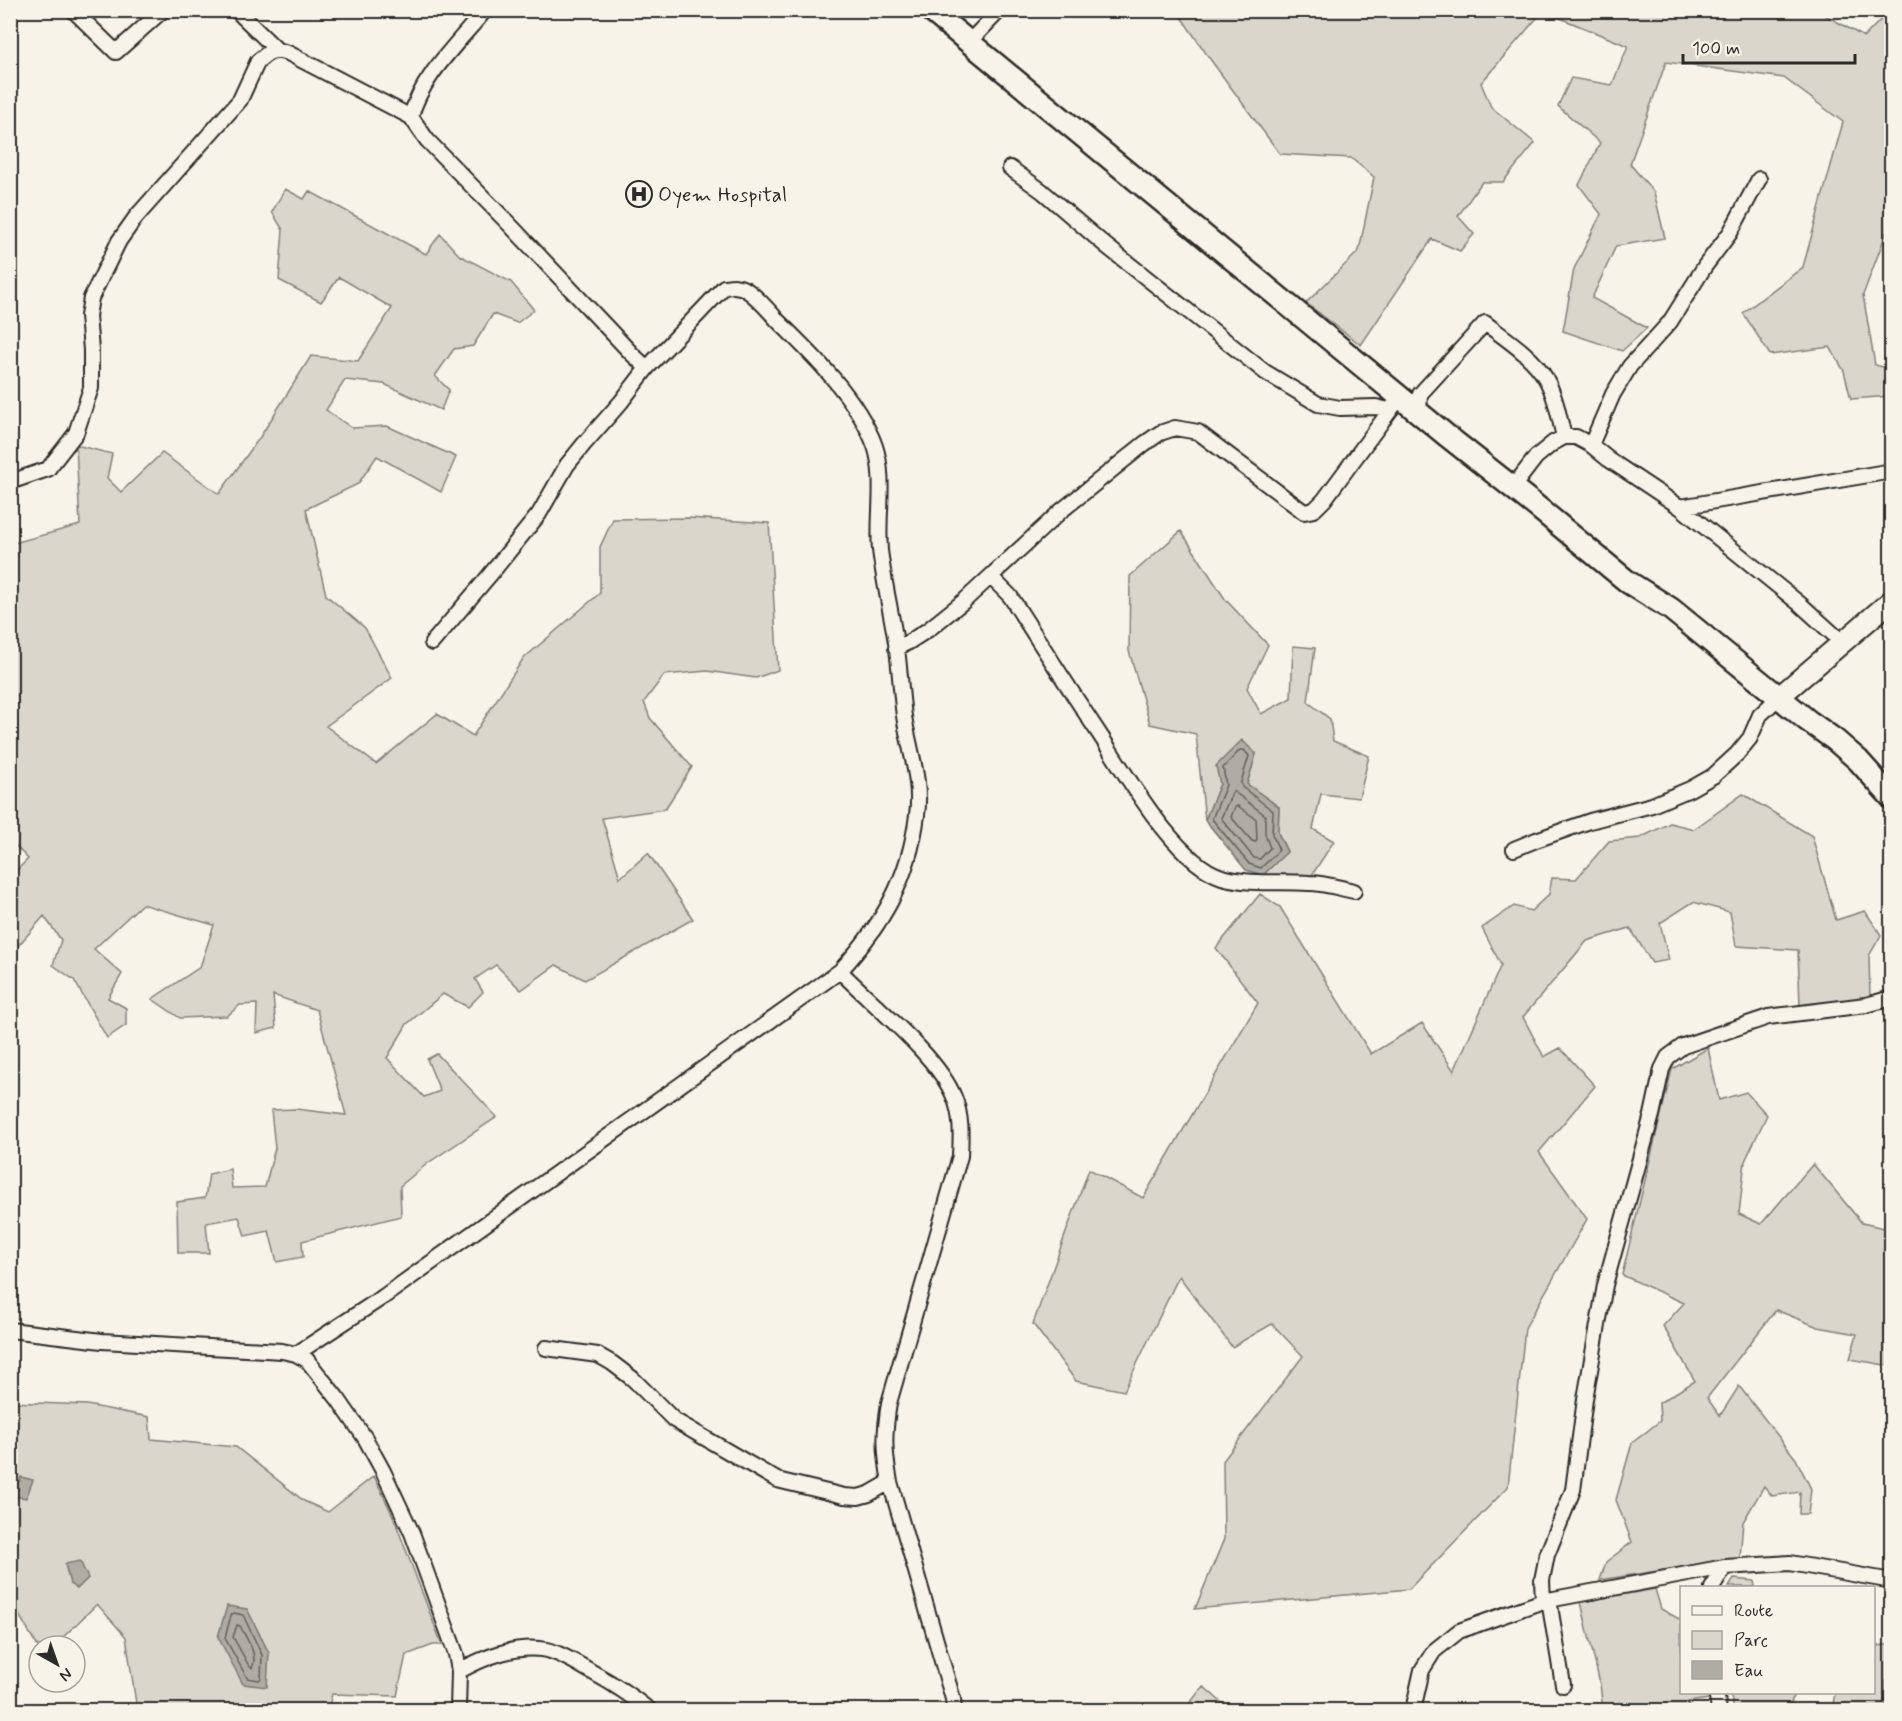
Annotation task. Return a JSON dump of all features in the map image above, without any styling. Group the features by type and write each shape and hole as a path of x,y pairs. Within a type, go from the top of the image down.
{"main road":[{"path":"930,10 1085,137 1395,403 1419,413 1629,582 1671,609 1807,720 1835,740 1858,760 1892,798"},
{"path":"1779,697 1892,600"}],"street":[{"path":"72,10 116,52 163,10"},
{"path":"236,10 277,50 288,53 411,117 427,140 647,368"},
{"path":"411,117 414,105 440,64 485,10"},
{"path":"969,42 1000,10"},
{"path":"10,482 48,469 76,433 91,388 88,316 91,298 119,241 136,217 240,100 258,61 268,53 277,50"},
{"path":"1010,168 1042,191 1265,372 1318,404 1340,408 1376,407 1395,403"},
{"path":"1592,445 1613,394 1630,366 1670,322 1730,233 1759,179"},
{"path":"296,1354 383,1296 840,971 860,950 894,898 907,863 915,829 918,788 904,717 880,548 880,478 875,447 860,414 818,360 759,301 736,285 724,287 647,368 567,465 539,513 432,644"},
{"path":"1419,413 1420,394 1485,322 1536,365 1546,379 1554,398 1564,436"},
{"path":"896,648 929,629 991,577 1061,511 1160,433 1175,428 1198,432 1304,512 1314,510 1324,500 1395,403"},
{"path":"1513,487 1536,457 1553,442 1564,436 1576,437 1592,445 1608,459 1680,507 1800,604 1842,642"},
{"path":"1680,507 1892,471"},
{"path":"991,577 1010,596 1140,797 1171,837 1197,862 1222,877 1273,883 1311,883 1354,891"},
{"path":"1514,849 1590,821 1652,805 1690,789 1713,776 1737,754 1750,738 1760,715 1779,697"},
{"path":"840,971 936,1067 954,1096 960,1123 960,1156 889,1403 884,1432 884,1453 890,1482 953,1699 954,1710"},
{"path":"1563,1685 1542,1580 1547,1555 1573,1490 1585,1399 1605,1285 1652,1115 1662,1069 1668,1057 1683,1046 1768,1017 1866,1005 1892,999"},
{"path":"10,1330 102,1341 266,1349 296,1354 307,1360 365,1438 412,1533 456,1654 459,1671 459,1710"},
{"path":"546,1348 598,1355 612,1362 633,1379 674,1420 777,1480 833,1494 858,1497 869,1494 890,1482"},
{"path":"1413,1710 1422,1670 1434,1651 1459,1631 1546,1600 1725,1567 1790,1563 1892,1581"},
{"path":"1713,1586 1725,1567"},
{"path":"459,1671 482,1659 519,1649 546,1650 567,1657 606,1680 649,1710"},
{"path":"1716,1694 1719,1710"}],"green space":[{"path":"1177,11 1543,11 1481,83 1491,107 1535,143 1503,182 1482,182 1458,216 1474,234 1460,251 1432,239 1361,345 1306,303 1359,251 1374,177 1351,158 1280,154"},
{"path":"1543,11 1818,11 1864,37 1891,11 1891,220 1863,295 1875,365 1891,369 1891,396 1851,399 1844,371 1830,347 1770,355 1743,313 1803,267 1843,122 1784,78 1666,62 1630,164 1654,192 1665,238 1616,246 1592,298 1647,328 1622,351 1563,331 1574,269 1601,214 1579,185 1600,143 1558,106 1571,78 1612,85 1628,46"},
{"path":"285,189 304,199 309,191 426,254 440,234 459,255 511,282 534,310 517,323 493,314 473,346 454,349 435,376 449,390 441,410 384,384 345,380 326,410 352,428 387,426 456,457 441,492 377,456 358,484 306,509 326,595 365,628 392,678 326,726 376,764 437,714 473,736 523,659 600,593 600,547 613,519 688,518 769,523 778,670 756,678 707,671 664,675 644,702 650,718 692,767 665,809 602,818 620,878 648,853 693,919 585,980 556,965 521,990 496,965 475,979 483,992 468,1007 443,994 407,1024 387,1058 424,1097 440,1091 427,1059 437,1054 497,1117 428,1163 400,1186 401,1216 302,1241 303,1257 277,1262 269,1231 245,1236 239,1217 206,1223 209,1253 178,1253 177,1202 205,1198 209,1174 230,1169 232,1188 265,1187 275,1148 271,1110 296,1109 346,1115 317,1010 273,995 276,1028 256,1033 257,1004 240,1005 227,1016 180,1018 152,999 200,967 214,925 142,904 94,949 122,974 108,998 126,1008 126,1025 107,1038 74,980 53,965 61,940 44,916 11,954 11,876 28,859 11,841 10,544 80,525 76,445 112,454 107,478 121,492 162,453 219,494 260,437 311,356 358,361 392,308 339,277 321,302 279,280 283,230 272,212"},
{"path":"1181,531 1225,599 1268,645 1247,688 1261,714 1291,698 1293,646 1315,648 1308,702 1330,719 1333,741 1369,756 1359,798 1321,794 1313,829 1334,841 1312,875 1263,875 1287,851 1278,833 1279,807 1247,784 1256,754 1220,784 1205,820 1196,734 1150,724 1129,651 1130,576"},
{"path":"1743,794 1812,836 1836,920 1865,911 1881,935 1869,956 1870,998 1800,1005 1798,950 1736,946 1730,912 1693,902 1660,923 1669,960 1652,963 1630,928 1587,941 1523,1017 1544,1057 1560,1048 1595,1086 1539,1152 1587,1219 1525,1328 1508,1487 1409,1589 1195,1609 1224,1539 1223,1461 1303,1356 1272,1324 1232,1347 1179,1276 1124,1391 1076,1381 1033,1324 1089,1169 1143,1198 1258,1003 1216,948 1260,894 1280,907 1371,1054 1422,1023 1454,1071 1501,965 1482,928 1514,906 1531,911 1549,894 1552,878 1576,879 1609,841 1640,838 1670,823 1694,829"},
{"path":"1708,1048 1719,1100 1746,1092 1767,1115 1745,1161 1739,1214 1761,1224 1813,1164 1862,1223 1884,1228 1891,1234 1891,1366 1850,1359 1857,1334 1818,1327 1776,1310 1707,1398 1720,1416 1739,1386 1796,1459 1811,1489 1808,1514 1799,1514 1800,1492 1772,1496 1764,1486 1743,1522 1740,1558 1600,1580 1606,1562 1632,1542 1616,1500 1632,1443 1660,1421 1659,1403 1695,1381 1663,1326 1684,1303 1622,1275 1672,1069"},
{"path":"10,1402 87,1405 149,1417 151,1439 236,1447 304,1501 328,1512 374,1476 393,1516 442,1645 433,1645 406,1655 397,1696 332,1694 328,1710 137,1710 126,1637 97,1604 66,1634 30,1634 15,1608 11,1606"},
{"path":"1734,1579 1754,1581 1755,1586 1730,1586"},
{"path":"1655,1589 1661,1609 1680,1619 1680,1694 1708,1694 1709,1699 1688,1702 1689,1710 1603,1710 1600,1684 1581,1602"},
{"path":"1891,1644 1891,1680 1886,1681 1886,1710 1832,1710 1835,1694 1875,1694 1875,1654 1878,1646"},
{"path":"1203,1686 1230,1710 1185,1710"},
{"path":"1730,1694 1794,1694 1789,1710 1734,1710"}],"water":[{"path":"1242,740 1256,754 1247,784 1279,807 1278,833 1287,852 1263,875 1246,870 1205,820 1220,784 1216,766"},
{"path":"21,1477 33,1480 26,1498 13,1496"},
{"path":"80,1561 88,1578 77,1589 70,1584 65,1564"},
{"path":"227,1606 247,1609 269,1653 267,1687 243,1684 218,1637"}],"place":[{"name":"Oyem Hospital","path":"639,194"}]}
